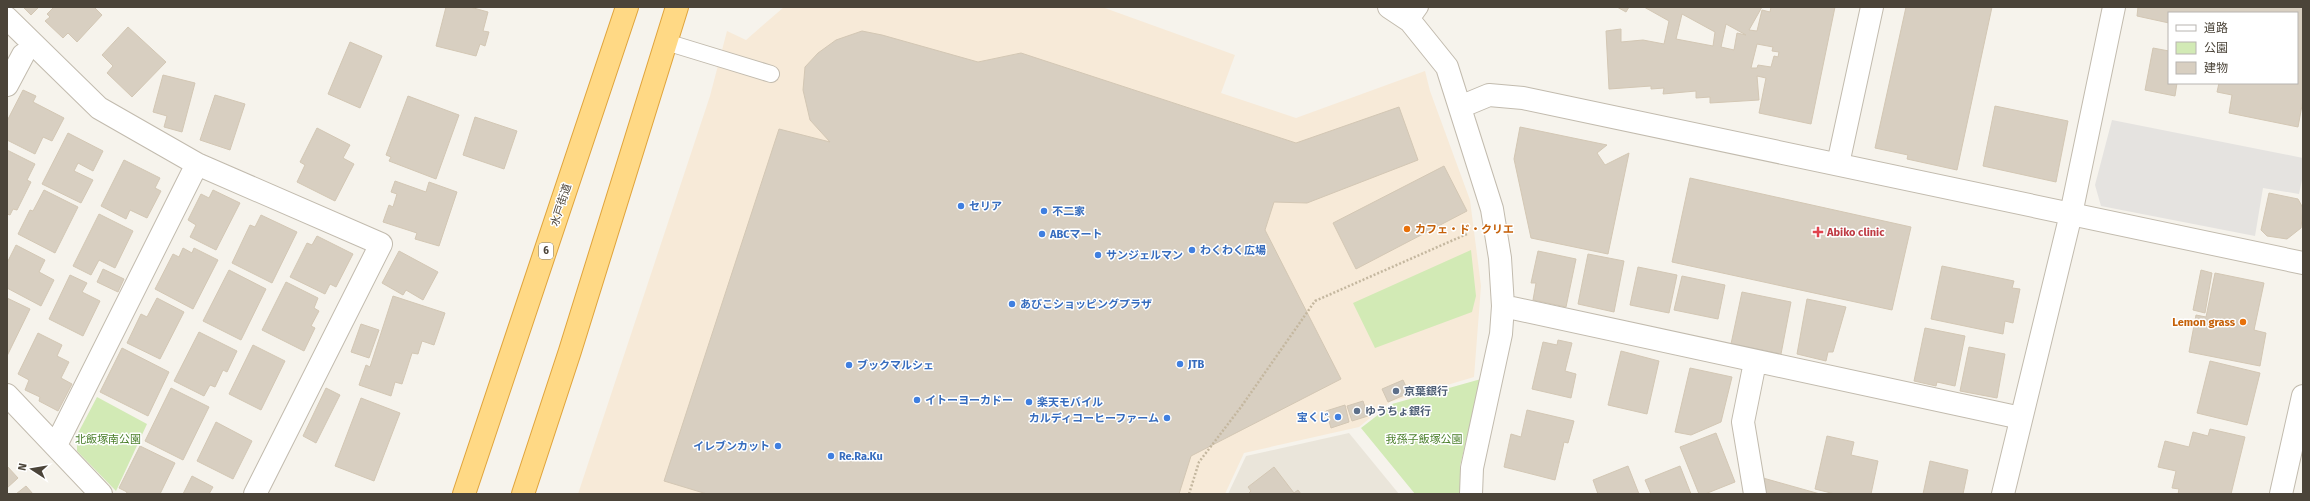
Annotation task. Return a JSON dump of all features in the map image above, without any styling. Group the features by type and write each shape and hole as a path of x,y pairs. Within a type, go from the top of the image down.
{"highway":[{"name":"水戸街道","path":"464,494 627,7"},
{"path":"523,494 570,351 676,7"}],"street":[{"path":"1389,7 1415,14 1447,67 1492,209 1500,258 1503,306 1501,334 1472,468 1472,494"},
{"path":"1838,164 1872,7"},
{"path":"2003,494 2071,214 2114,7"},
{"path":"7,18 99,108 197,164 381,244 255,494"},
{"path":"7,85 23,55"},
{"path":"1460,107 1489,95 1522,98 2303,263"},
{"path":"56,445 197,164"},
{"path":"1503,306 1755,362 2021,418"},
{"path":"1755,362 1743,422 1755,494"},
{"path":"7,395 101,494"},
{"path":"2281,494 2303,396"}],"lane":[{"path":"666,42 771,74"}],"path":[{"path":"1189,494 1198,462 1241,407 1315,301 1468,233"}],"shaded area":[{"name":"あびこショッピングプラザ","path":"784,7 1102,7 1235,55 1221,93 1296,118 1425,71 1430,91 1470,200 1481,286 1474,377 1390,402 1359,427 1244,453 1225,494 578,494 710,96 727,31 746,40"},
{"path":"2112,120 2303,158 2303,175 2299,194 2263,188 2255,236 2101,206 2095,185"},
{"path":"1349,433 1399,494 1228,494 1246,456"}],"green space":[{"path":"1471,250 1476,296 1472,312 1375,348 1353,303"},
{"name":"我孫子飯塚公園","path":"1481,379 1460,466 1461,494 1415,494 1361,428 1392,404"},
{"name":"北飯塚南公園","path":"97,397 147,424 116,491 77,451 77,435"}],"building":[{"path":"23,7 39,7 31,15"},
{"path":"54,7 94,7 102,15 77,42 68,33 63,38 45,21 50,17 47,14"},
{"path":"446,7 470,7 488,12 483,31 489,32 485,46 480,44 476,56 436,46"},
{"path":"1617,7 1629,7 1626,12"},
{"path":"1644,7 1762,7 1749,30 1757,31 1762,10 1770,12 1771,7 1835,7 1811,124 1759,113 1766,78 1757,76 1759,100 1710,103 1710,97 1696,98 1696,91 1663,94 1664,88 1651,89 1651,86 1609,89 1606,31 1621,29 1621,42 1643,40 1664,44 1669,21","holes":["1682,14 1715,32 1713,46 1676,39","1726,24 1746,35 1737,33 1734,50 1721,47","1757,44 1773,47 1772,51 1779,52 1778,57 1774,56 1771,67 1758,65 1757,68 1751,68"]},
{"path":"1906,7 1992,7 1957,170 1907,159 1908,155 1875,148"},
{"path":"2138,7 2303,7 2303,100 2298,127 2229,113 2232,95 2217,92 2219,84 2298,84 2298,12 2168,12 2168,23 2137,16"},
{"path":"128,27 166,62 132,97 107,73 113,66 102,55"},
{"name":"あびこショッピングプラザ","path":"862,31 882,35 978,62 1021,53 1296,143 1399,107 1418,160 1307,203 1274,202 1265,230 1341,379 1191,456 1179,494 707,494 664,481 779,129 830,142 810,120 803,90 805,67 818,53 836,40"},
{"path":"350,42 382,56 360,108 328,94"},
{"path":"2153,48 2168,51 2168,84 2177,84 2175,96 2145,90"},
{"path":"163,75 195,83 182,132 164,127 167,116 153,112"},
{"path":"23,90 36,96 33,102 64,118 52,141 43,137 35,154 7,140 7,121"},
{"path":"215,95 245,104 230,150 200,140"},
{"path":"408,96 459,115 436,179 389,161 391,157 386,155"},
{"path":"1995,106 2068,121 2056,182 1983,166"},
{"path":"475,117 517,131 504,169 463,155"},
{"path":"1520,127 1607,145 1597,153 1605,165 1629,153 1608,254 1531,238 1514,159"},
{"path":"317,128 350,145 343,158 354,164 335,201 297,182 305,165 300,162"},
{"path":"68,133 103,151 93,171 78,163 74,171 93,180 81,203 42,184"},
{"path":"7,150 35,164 27,180 31,182 17,210 13,209 10,215 7,214"},
{"path":"124,160 160,178 155,188 161,191 147,218 130,210 126,219 101,206"},
{"path":"1444,166 1467,211 1356,269 1333,223"},
{"path":"1690,178 1911,227 1892,310 1672,262"},
{"path":"395,181 426,192 429,182 457,192 439,246 415,239 417,233 383,222 389,205 393,207 397,194 391,192"},
{"path":"44,190 78,207 55,253 18,234 30,210 33,211"},
{"path":"213,190 240,203 216,250 190,237 196,225 188,220 201,194 209,198"},
{"path":"2269,193 2298,199 2303,208 2301,228 2287,239 2267,236 2261,230"},
{"path":"99,214 133,231 115,268 99,260 91,275 73,266"},
{"path":"261,215 297,232 272,283 232,263 250,225 255,227"},
{"path":"317,236 353,254 336,287 330,284 325,294 290,277 307,243 312,245"},
{"path":"16,245 45,260 39,272 54,280 41,306 7,288 7,263"},
{"path":"183,248 192,253 194,248 218,260 193,309 155,289 173,254 179,257"},
{"path":"399,251 438,272 423,300 406,290 403,295 382,283"},
{"path":"1538,251 1576,259 1566,307 1533,300 1536,283 1531,283"},
{"path":"1588,254 1624,261 1614,312 1578,304"},
{"path":"1942,266 2014,281 2012,288 2020,289 2013,323 2005,321 2003,334 1931,319"},
{"path":"1638,267 1677,275 1669,313 1630,305"},
{"path":"103,269 124,279 118,292 97,282"},
{"path":"229,270 266,289 241,340 203,321"},
{"path":"2201,270 2212,273 2205,313 2193,310"},
{"path":"2215,273 2264,283 2254,330 2266,333 2260,366 2189,352 2196,315 2206,317"},
{"path":"70,275 87,283 82,292 100,301 83,336 49,319"},
{"path":"1682,276 1725,285 1718,319 1674,310"},
{"path":"286,282 318,298 314,308 319,311 311,326 315,328 304,351 262,330"},
{"path":"1742,292 1791,302 1781,354 1731,344"},
{"path":"393,296 445,313 434,345 422,341 418,354 412,353 402,384 395,382 391,396 359,385 366,365 370,367"},
{"path":"7,298 30,309 7,356"},
{"path":"157,298 184,312 160,359 127,343 141,314 147,317"},
{"path":"1807,299 1846,307 1833,352 1828,352 1826,361 1797,354"},
{"path":"361,324 379,330 369,358 351,352"},
{"path":"1925,328 1965,336 1955,386 1937,382 1936,386 1914,381"},
{"path":"199,332 237,351 227,372 223,370 215,387 210,385 204,396 174,381"},
{"path":"38,333 62,345 57,356 69,362 61,378 72,384 58,411 39,401 40,397 25,390 29,380 18,374"},
{"path":"1558,340 1572,343 1565,371 1576,374 1571,398 1532,389 1543,342 1557,345"},
{"path":"253,345 285,361 261,410 229,394"},
{"path":"1969,347 2005,354 1997,398 1960,391"},
{"path":"122,348 169,372 148,416 100,392"},
{"path":"1621,351 1659,361 1647,414 1608,405"},
{"path":"2210,361 2260,373 2247,425 2197,413"},
{"path":"1690,368 1732,377 1721,422 1691,435 1675,432"},
{"name":"京葉銀行","path":"1403,380 1409,393 1388,402 1382,389"},
{"path":"171,388 209,407 183,460 145,441"},
{"path":"326,388 340,395 316,443 303,436"},
{"path":"361,398 400,413 374,481 335,466"},
{"name":"ゆうちょ銀行","path":"1363,401 1368,416 1352,421 1347,406"},
{"name":"宝くじ","path":"1345,405 1349,422 1331,428 1326,411"},
{"path":"1527,410 1574,421 1568,443 1564,442 1555,480 1504,467 1511,434 1521,437"},
{"path":"216,422 252,441 233,479 197,461"},
{"path":"2210,429 2245,437 2231,494 2178,494 2179,489 2172,488 2176,471 2158,467 2165,441 2189,447 2193,432 2208,436"},
{"path":"1716,433 1735,482 1705,494 1699,494 1680,447"},
{"path":"1827,436 1854,442 1851,455 1878,461 1871,494 1835,494 1815,489"},
{"path":"140,446 175,463 160,494 126,494 127,492 119,488"},
{"path":"1930,461 1968,470 1963,494 1923,494"},
{"path":"7,466 18,478 7,488"},
{"path":"1628,466 1639,494 1598,494 1593,480"},
{"path":"1680,466 1691,494 1651,494 1645,480"},
{"path":"1274,467 1294,493 1298,490 1301,494 1248,494 1251,491 1248,487"},
{"path":"192,476 213,487 209,494 183,494"},
{"path":"1763,478 1820,494 1766,494"},
{"path":"26,486 33,494 16,494"}],"place":[{"name":"セリア","path":"961,206"},
{"name":"不二家","path":"1044,211"},
{"name":"カフェ・ド・クリエ","path":"1407,229"},
{"name":"Abiko clinic","path":"1818,232"},
{"name":"ABCマート","path":"1042,234"},
{"name":"わくわく広場","path":"1192,250"},
{"name":"サンジェルマン","path":"1098,255"},
{"name":"あびこショッピングプラザ","path":"1012,304"},
{"name":"Lemon grass","path":"2243,322"},
{"name":"JTB","path":"1180,364"},
{"name":"ブックマルシェ","path":"849,365"},
{"name":"京葉銀行","path":"1396,391"},
{"name":"イトーヨーカドー","path":"917,400"},
{"name":"楽天モバイル","path":"1029,402"},
{"name":"ゆうちょ銀行","path":"1357,411"},
{"name":"宝くじ","path":"1338,417"},
{"name":"カルディコーヒーファーム","path":"1167,418"},
{"name":"イレブンカット","path":"778,446"},
{"name":"Re.Ra.Ku","path":"831,456"}]}
